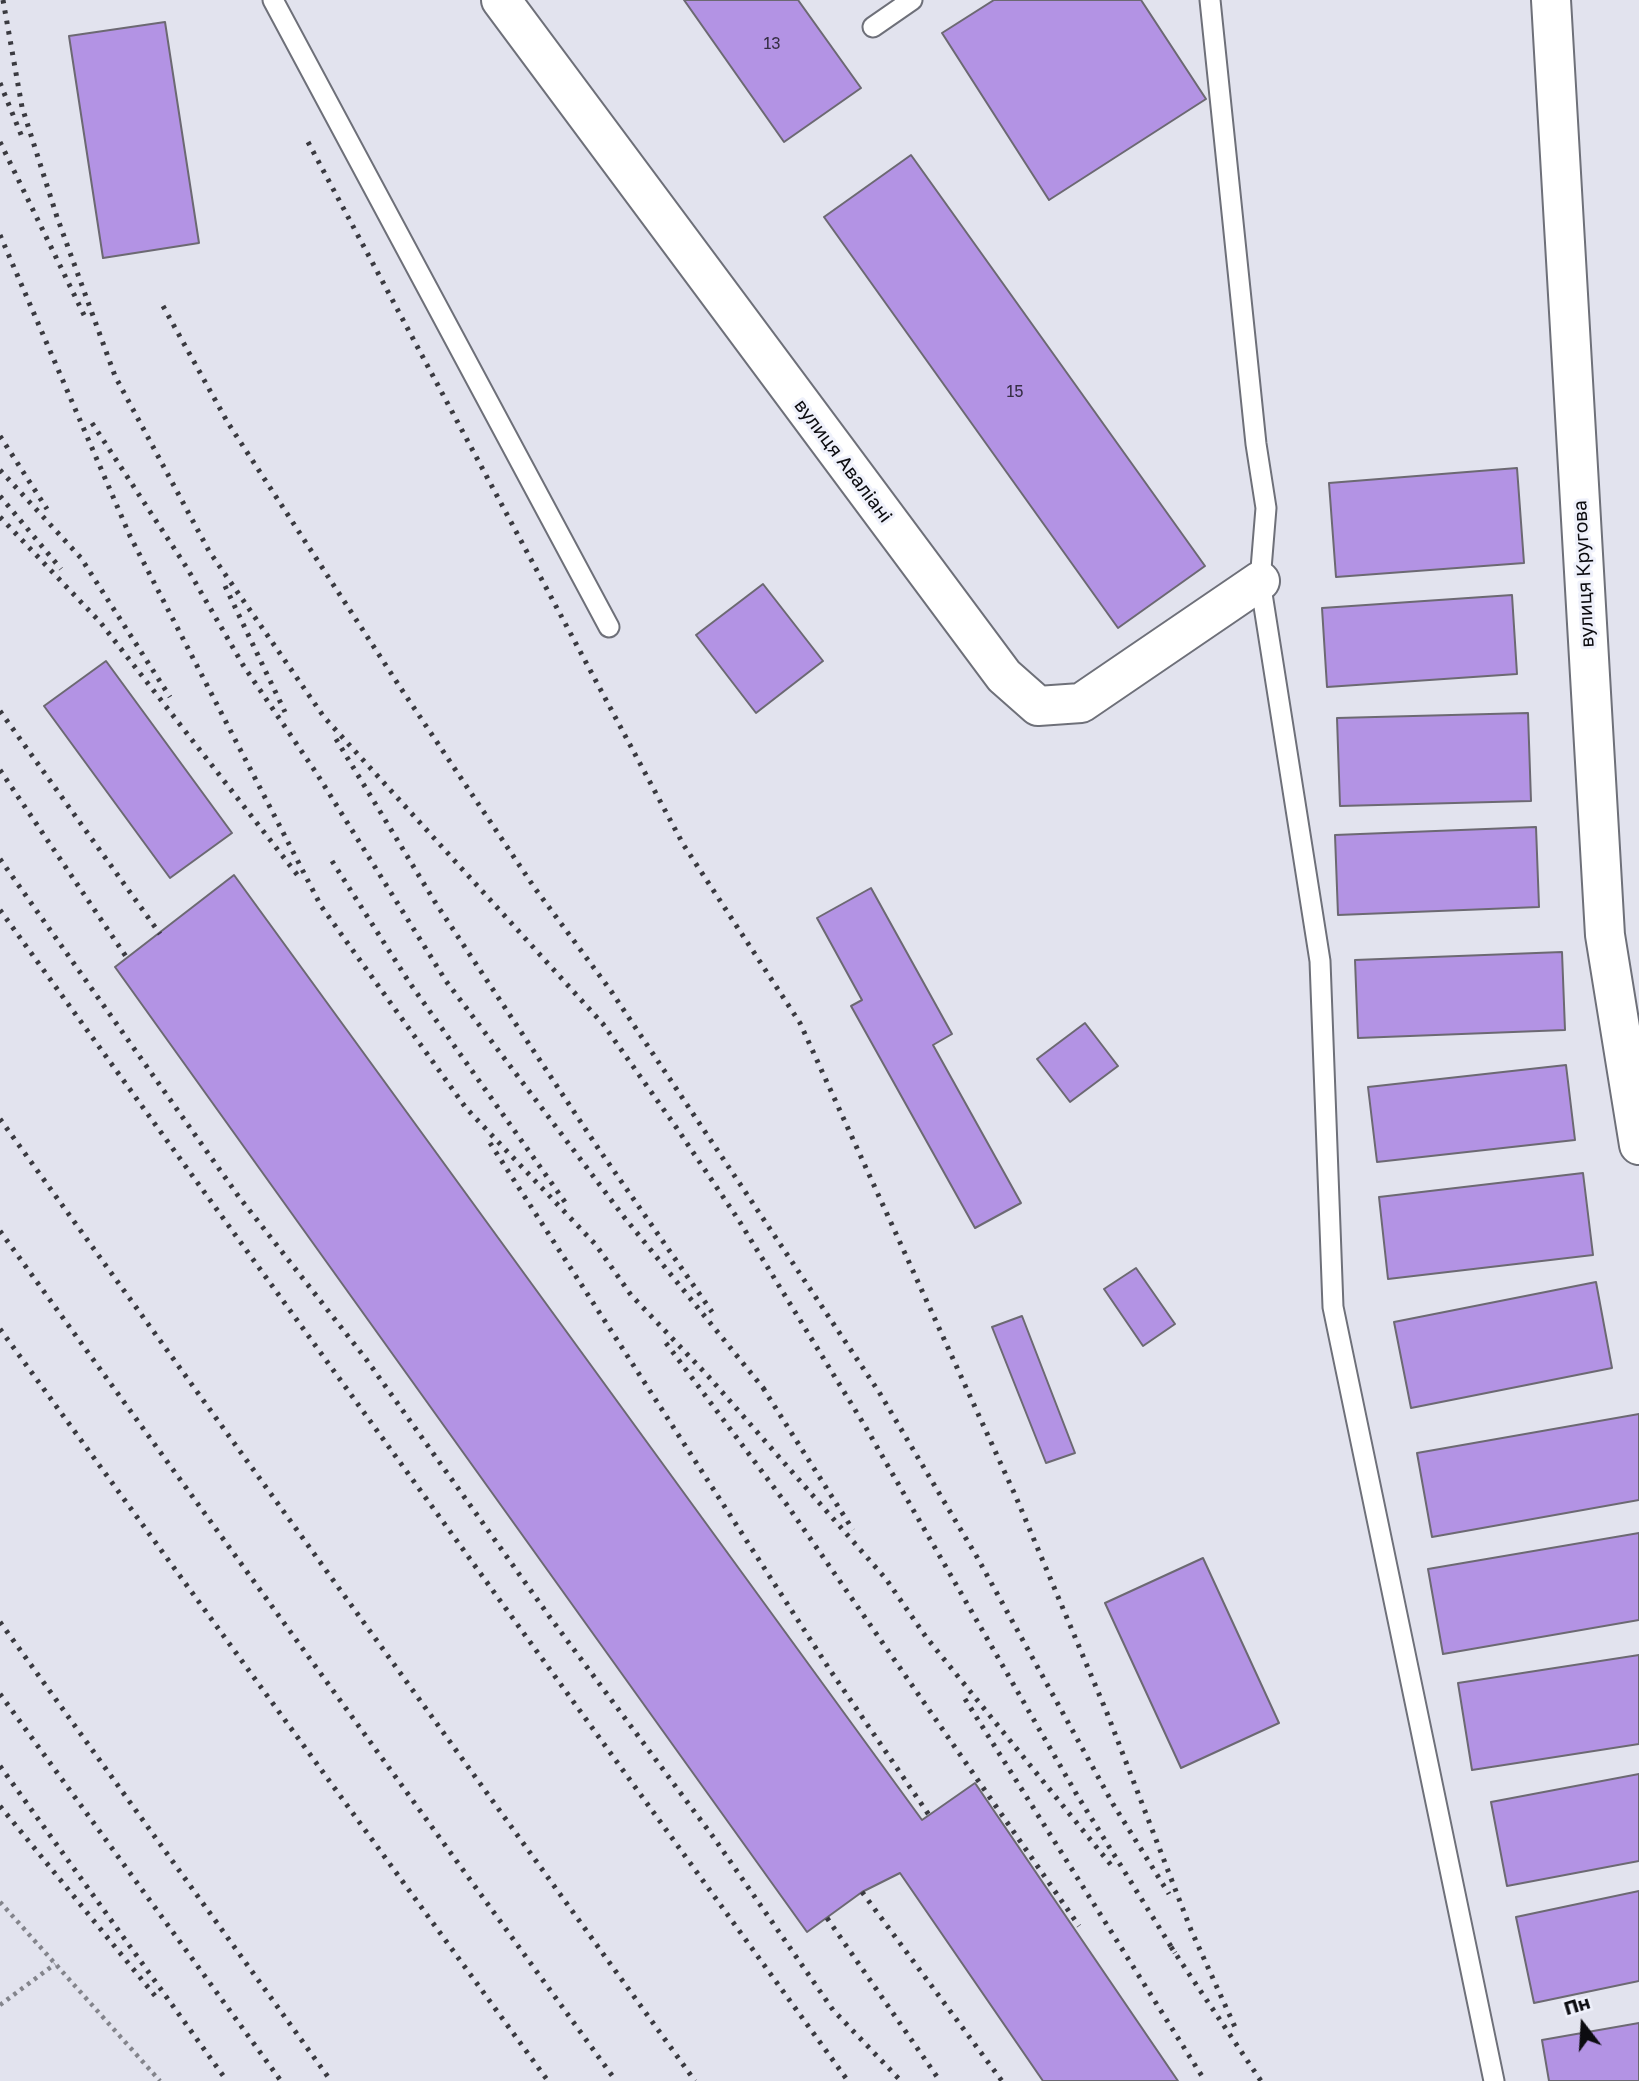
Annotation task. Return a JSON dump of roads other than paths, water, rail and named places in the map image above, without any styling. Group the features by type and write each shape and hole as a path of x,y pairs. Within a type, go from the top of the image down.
{"street":[{"name":"вулиця Аваліані","path":"500,0 1004,676 1038,706 1082,703 1260,581"},
{"name":"вулиця Кругова","path":"1551,0 1605,935 1639,1145"}],"lane":[{"path":"273,0 444,324 609,627"},
{"path":"873,27 912,0"},
{"path":"1210,0 1256,444 1266,508 1260,581 1320,961 1333,1307 1493,2081"}],"railway":[{"path":"3,0 22,107 57,217 115,376 209,551 324,717 603,1024 676,1127 738,1219 865,1426 1077,1795 1175,1953"},
{"path":"0,83 22,137"},
{"path":"0,142 85,317"},
{"path":"308,142 683,844 800,1023 1016,1497 1107,1713 1191,1930 1235,2027"},
{"path":"0,235 130,536 321,906 466,1108 596,1245 631,1295 708,1376 886,1579 926,1637 1111,1865"},
{"path":"163,306 228,423 400,687 534,887 611,991 879,1392 977,1557 1113,1804 1169,1894"},
{"path":"92,423 187,568 243,665 317,774 446,981 624,1217 768,1394"},
{"path":"0,436 47,509"},
{"path":"0,470 81,558 170,697"},
{"path":"0,496 61,569"},
{"path":"0,517 100,622 299,877"},
{"path":"225,586 285,712"},
{"path":"0,711 160,934"},
{"path":"336,739 435,902 598,1148 712,1312"},
{"path":"0,770 127,958"},
{"path":"0,859 239,1197 366,1359 549,1616 714,1838 833,2010 901,2081"},
{"path":"332,861 409,982 565,1202"},
{"path":"0,910 848,2081"},
{"path":"0,1119 695,2081"},
{"path":"490,1143 830,1670 929,1815"},
{"path":"0,1231 616,2081"},
{"path":"0,1329 548,2081"},
{"path":"666,1343 787,1505 1079,1926"},
{"path":"763,1388 853,1530"},
{"path":"0,1622 331,2081"},
{"path":"0,1694 281,2081"},
{"path":"965,1699 1205,2081"},
{"path":"0,1766 227,2081"},
{"path":"0,1806 156,1997"},
{"path":"862,1892 1002,2081"},
{"path":"827,1918 940,2081"},
{"path":"1171,1947 1261,2081"}]}
